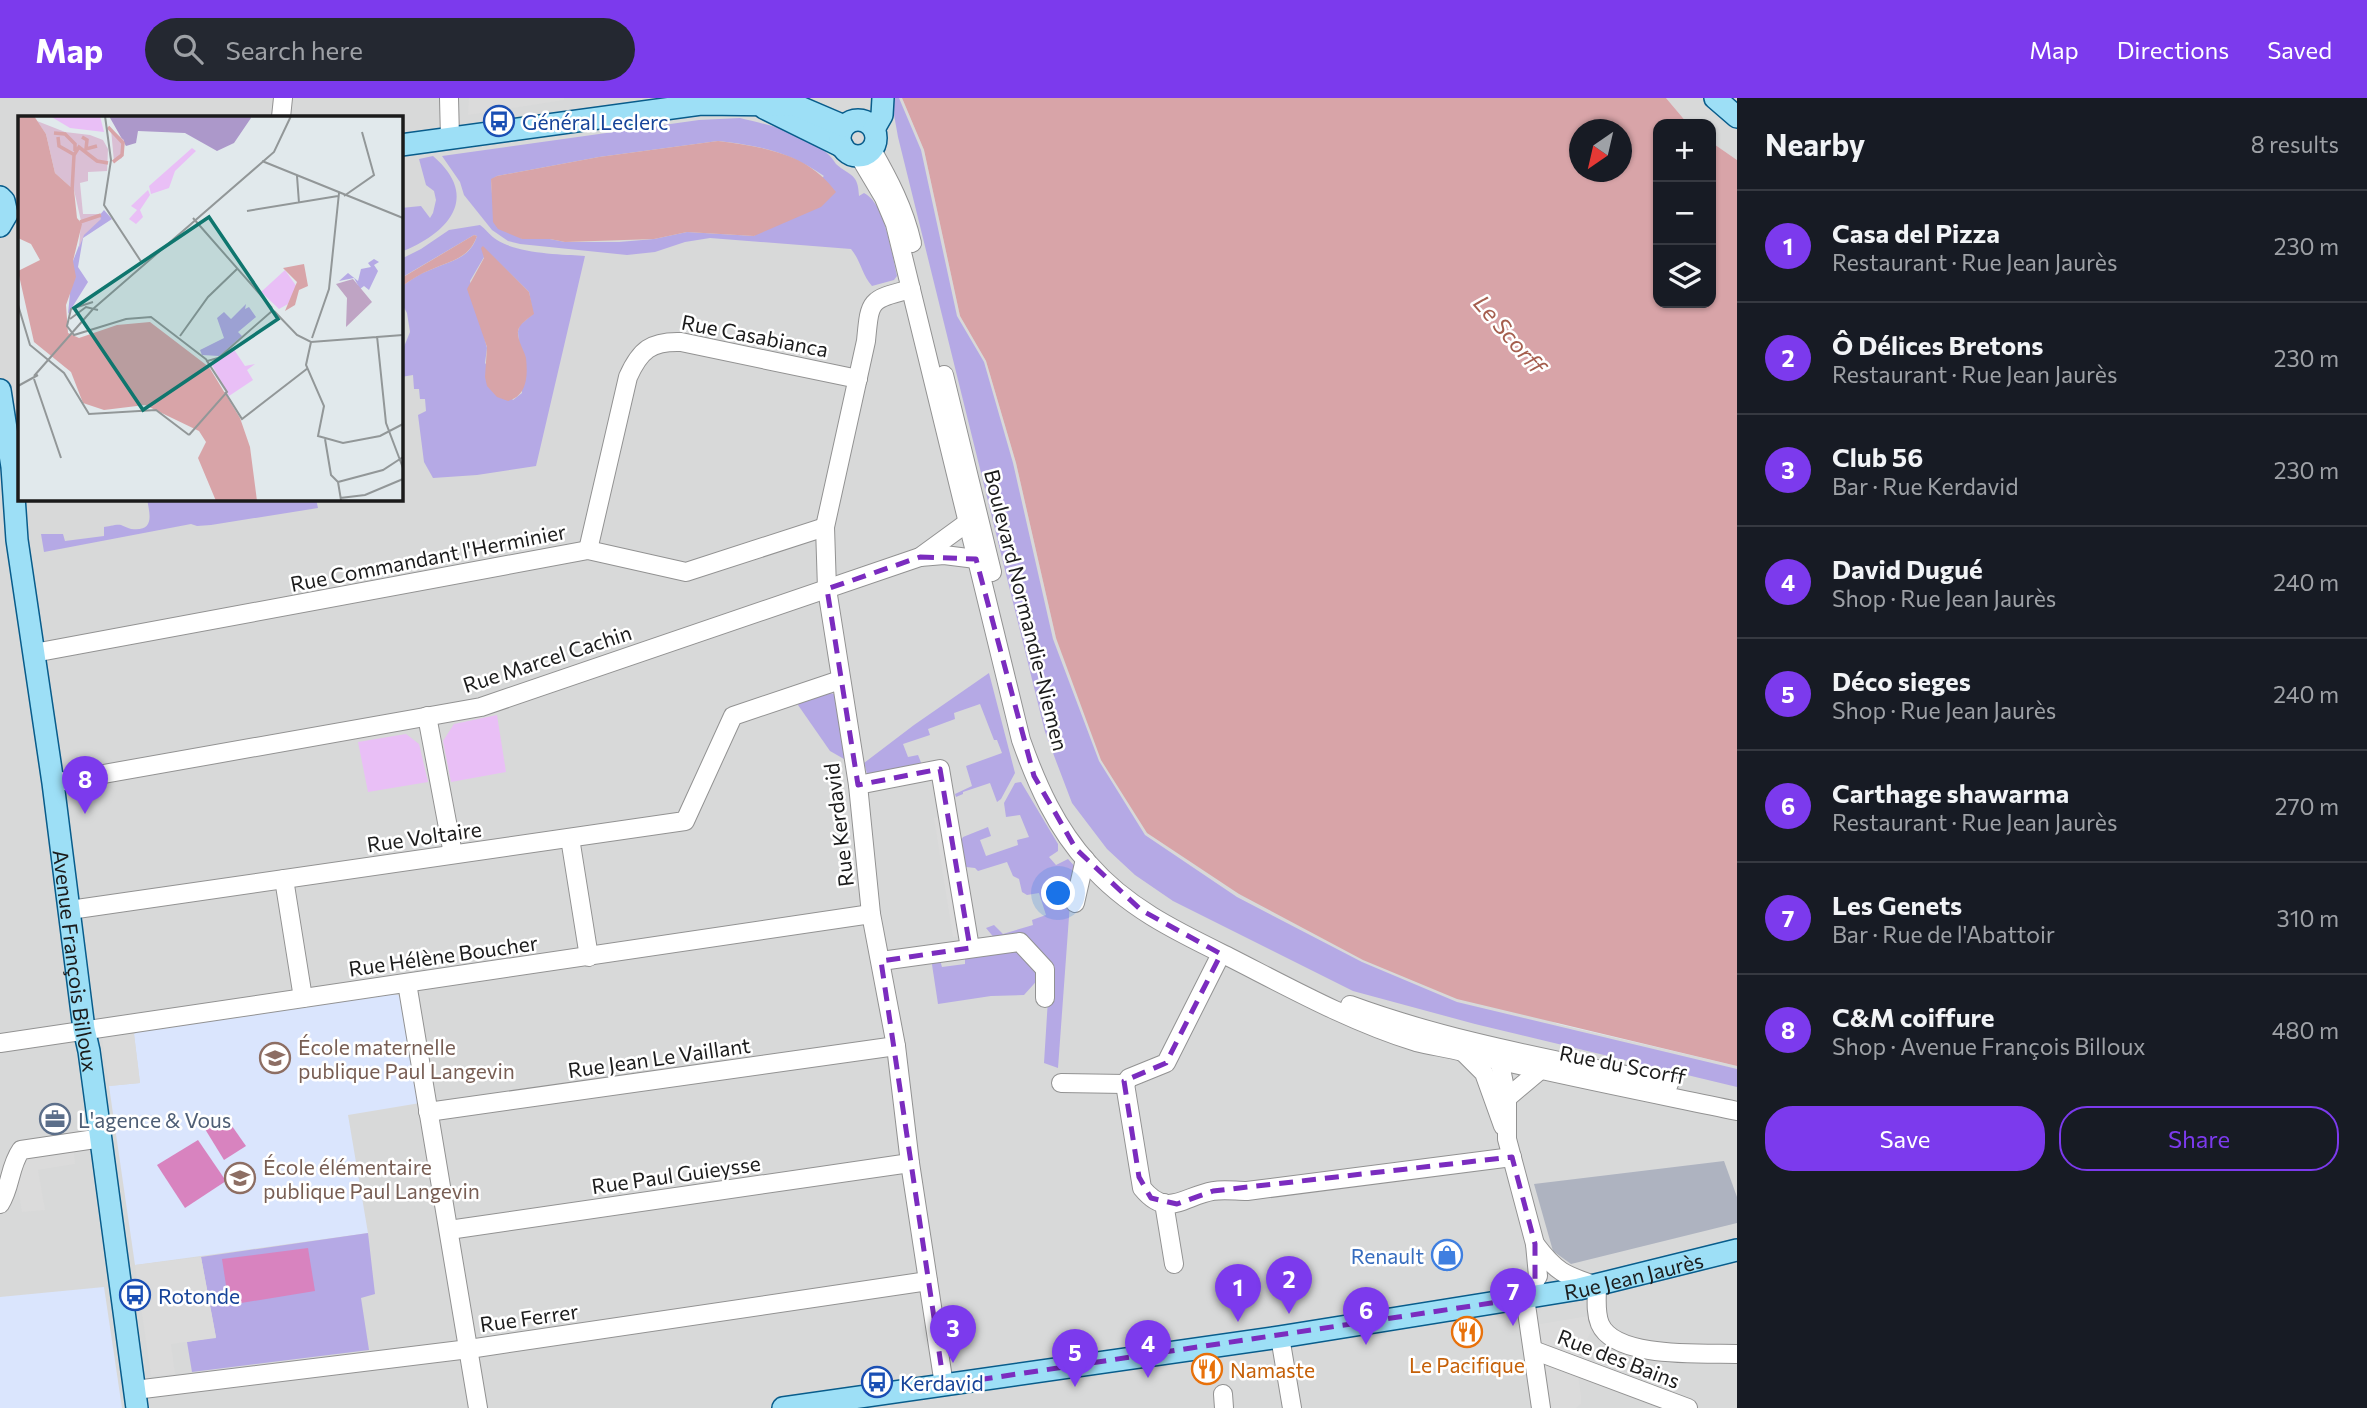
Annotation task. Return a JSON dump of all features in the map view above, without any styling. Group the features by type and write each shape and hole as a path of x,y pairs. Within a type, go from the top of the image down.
{"main road":[{"path":"402,145 701,104 760,105 859,138 881,115 880,98"},
{"path":"1715,98 1737,117"},
{"name":"Avenue François Billoux","path":"0,390 16,467 17,540 53,783 84,1029 102,1138 136,1399"},
{"name":"Rue Jean Jaurès","path":"783,1408 872,1402 944,1385 1280,1337 1525,1298 1597,1286 1737,1250"}],"street":[{"path":"281,116 282,98"},
{"path":"449,98 450,138"},
{"name":"Boulevard Normandie-Niemen","path":"859,138 895,224 1021,740 1034,776 1058,823 1084,859 1119,893 1158,921 1376,1028 1418,1042 1464,1052 1498,1055 1524,1053"},
{"name":"Boulevard Normandie-Niemen","path":"859,138 895,190 906,219 1032,736 1053,790 1073,825 1094,852 1126,885 1179,921 1347,1004 1498,1055"},
{"name":"Rue Kerdavid","path":"911,289 881,297 871,306 858,379 825,527 827,589 858,785 871,914 896,1046 910,1163 944,1385"},
{"name":"Rue Casabianca","path":"588,550 628,377 635,361 645,351 665,342 681,342 858,379"},
{"name":"Rue Marcel Cachin","path":"53,783 481,707 920,556 968,522"},
{"name":"Rue Commandant l'Herminier","path":"34,653 588,550 686,572 825,527"},
{"name":"Rue Marcel Cachin","path":"920,556 976,559"},
{"name":"Rue Voltaire","path":"70,910 685,821 733,716 840,680"},
{"path":"427,716 453,854"},
{"path":"858,785 940,769 970,948"},
{"path":"570,838 589,957"},
{"path":"1075,903 1084,859"},
{"path":"284,879 303,998"},
{"name":"Rue Hélène Boucher","path":"0,1043 871,914"},
{"path":"881,961 1020,942 1045,969 1045,998"},
{"path":"1222,954 1166,1063 1129,1079 1125,1084 1142,1188 1151,1198 1177,1204 1213,1191 1247,1191 1512,1157"},
{"path":"407,983 478,1408"},
{"name":"Rue Jean Le Vaillant","path":"428,1112 896,1046"},
{"path":"1464,1052 1484,1073 1507,1139 1535,1244 1538,1276 1525,1298 1541,1408"},
{"name":"Rue du Scorff","path":"1524,1053 1737,1100"},
{"path":"1498,1055 1507,1098 1507,1139"},
{"name":"Rue du Scorff","path":"1498,1055 1539,1071 1737,1111"},
{"path":"1507,1098 1539,1071"},
{"path":"1061,1083 1125,1084"},
{"path":"0,1204 8,1191 13,1160 21,1150 102,1138"},
{"name":"Rue Paul Guieysse","path":"449,1230 910,1163"},
{"path":"1164,1203 1174,1264"},
{"path":"1535,1244 1555,1269 1569,1277 1597,1286 1597,1315 1601,1326 1618,1342 1661,1351 1737,1354"},
{"name":"Rue Ferrer","path":"136,1399 928,1281"},
{"path":"1280,1337 1292,1408"},
{"name":"Rue des Bains","path":"1533,1350 1688,1408"}],"highlighted area":[{"path":"920,557 976,559 1034,776 1076,849 1141,910 1221,954 1166,1063 1124,1081 1139,1177 1151,1198 1177,1204 1213,1191 1512,1157 1535,1244 1535,1284 1525,1298 944,1385 881,961 970,948 940,769 858,785 827,589"}],"shaded area":[{"path":"0,98 902,98 924,150 960,316 986,361 1016,463 1056,638 1239,894 1558,1024 1737,1066 1737,1408 0,1408"},
{"path":"469,98 564,98 564,100 468,115"},
{"path":"891,98 899,98 921,150 957,316 984,362 1013,463 1053,639 1099,761 1145,835 1237,897 1362,962 1457,1002 1737,1069 1737,1087 1475,1024 1353,991 1173,901 1135,875 1107,849 1072,803 1045,732 898,137"},
{"path":"1666,98 1737,98 1737,160 1716,145 1716,119 1684,119"},
{"path":"740,118 787,131 820,147 836,164 853,176 859,196 864,193 877,207 890,243 897,276 894,280 872,286 851,249 710,238 685,242 655,252 627,255 508,241 492,230 464,195 460,182 442,156 699,120","holes":["718,141 786,155 824,176 754,236 687,232 654,239 619,242 522,239 492,194 491,180 497,176 599,157"]},
{"path":"433,156 448,171 455,186 457,200 453,213 444,225 418,244 402,252 402,208 421,206 430,218 436,200 434,191 426,185 419,159"},
{"path":"480,225 492,237 506,245 540,252 585,256 536,466 477,475 433,478 424,462 418,415 426,411 425,399 420,399 419,389 414,389 413,375 402,377 402,352 410,332 407,313 402,304 402,286 422,273 452,261 470,250 477,236 474,235 402,277 402,258 449,230","holes":["483,247 529,292 533,314 520,325 518,331 522,393 513,400 485,363 487,348 470,281 484,257"]},
{"path":"147,500 316,500 318,508 211,525 191,524 44,552 41,534 63,534 65,541 104,536 104,527 114,525 131,529 144,528 149,521"},
{"path":"989,673 1015,773 1001,799 997,802 990,783 956,797 955,794 972,786 966,766 1002,753 980,704 954,713 955,719 928,729 930,735 903,744 908,757 918,755 922,765 868,777 864,763"},
{"path":"826,692 834,694 839,700 847,758 844,759 830,751 798,705 800,701"},
{"path":"497,715 506,772 451,782 443,741 454,724"},
{"path":"406,734 419,744 428,782 368,792 358,742"},
{"path":"1021,782 1058,844 1058,851 1049,857 1056,865 1068,859 1078,870 1070,903 1058,1068 1044,1063 1050,967 996,940 986,928 994,925 1003,934 1033,925 1032,920 1046,915 1039,893 1027,895 1022,892 1019,879 1013,876 1007,862 978,871 966,867 959,844 963,837 988,827 991,836 980,840 986,856 1018,845 1017,840 1029,837 1020,815 1006,817 1004,803 1015,783"},
{"path":"948,815 968,935 953,937 934,818"},
{"path":"1019,948 1042,975 1024,995 991,996 938,1004 931,958 939,957 942,967 965,964 965,955"},
{"path":"387,993 398,995 405,1002 420,1103 348,1115 368,1233 135,1265 109,1086 140,1083 134,1034 141,1030"},
{"path":"134,1034 140,1083 109,1086 102,1037"},
{"path":"225,1116 246,1146 224,1160 205,1129"},
{"path":"198,1140 226,1181 185,1208 157,1165"},
{"path":"73,1142 75,1164 38,1170 45,1210 22,1212 13,1160"},
{"path":"1724,1161 1737,1197 1737,1223 1571,1264 1553,1251 1534,1184"},
{"path":"368,1233 375,1294 361,1298 369,1350 192,1372 187,1342 216,1337 201,1257"},
{"path":"308,1248 315,1291 229,1305 222,1259"},
{"path":"201,1257 216,1338 171,1344 175,1374 151,1376 135,1265"},
{"path":"104,1287 122,1408 0,1408 0,1297"},
{"path":"1589,1316 1592,1329 1574,1365 1533,1350 1529,1326"},
{"path":"1545,1361 1578,1375 1581,1404 1576,1408 1541,1408 1537,1379"}],"water":[{"name":"Le Scorff","path":"902,98 1666,98 1684,119 1653,119 1653,308 1716,308 1716,145 1737,160 1737,1066 1457,999 1363,960 1239,894 1147,833 1101,760 1056,638 1016,463 986,361 960,316 924,150"},
{"path":"718,141 768,149 798,160 812,168 836,192 821,207 754,236 687,232 654,239 565,242 522,239 498,229 493,222 491,179 497,176 599,157"},
{"path":"474,235 477,236 469,250 452,261 423,273 402,286 402,277"},
{"path":"483,246 529,292 534,314 518,331 526,358 525,384 519,395 508,401 497,397 487,386 487,347 467,289 484,258 481,248"}],"place":[{"name":"Général Leclerc","path":"499,121"},
{"name":"C&M coiffure","path":"85,814"},
{"name":"École maternelle publique Paul Langevin","path":"275,1058"},
{"name":"L'agence & Vous","path":"55,1119"},
{"name":"École élémentaire publique Paul Langevin","path":"240,1178"},
{"name":"Renault","path":"1447,1255"},
{"name":"Rotonde","path":"135,1295"},
{"name":"Ô Délices Bretons","path":"1289,1314"},
{"name":"Casa del Pizza","path":"1238,1322"},
{"name":"Les Genets","path":"1513,1326"},
{"name":"Le Pacifique","path":"1467,1332"},
{"name":"Carthage shawarma","path":"1366,1345"},
{"name":"Club 56","path":"953,1363"},
{"name":"Namaste","path":"1207,1369"},
{"name":"David Dugué","path":"1148,1378"},
{"name":"Kerdavid","path":"877,1382"},
{"name":"Déco sieges","path":"1075,1387"}]}
